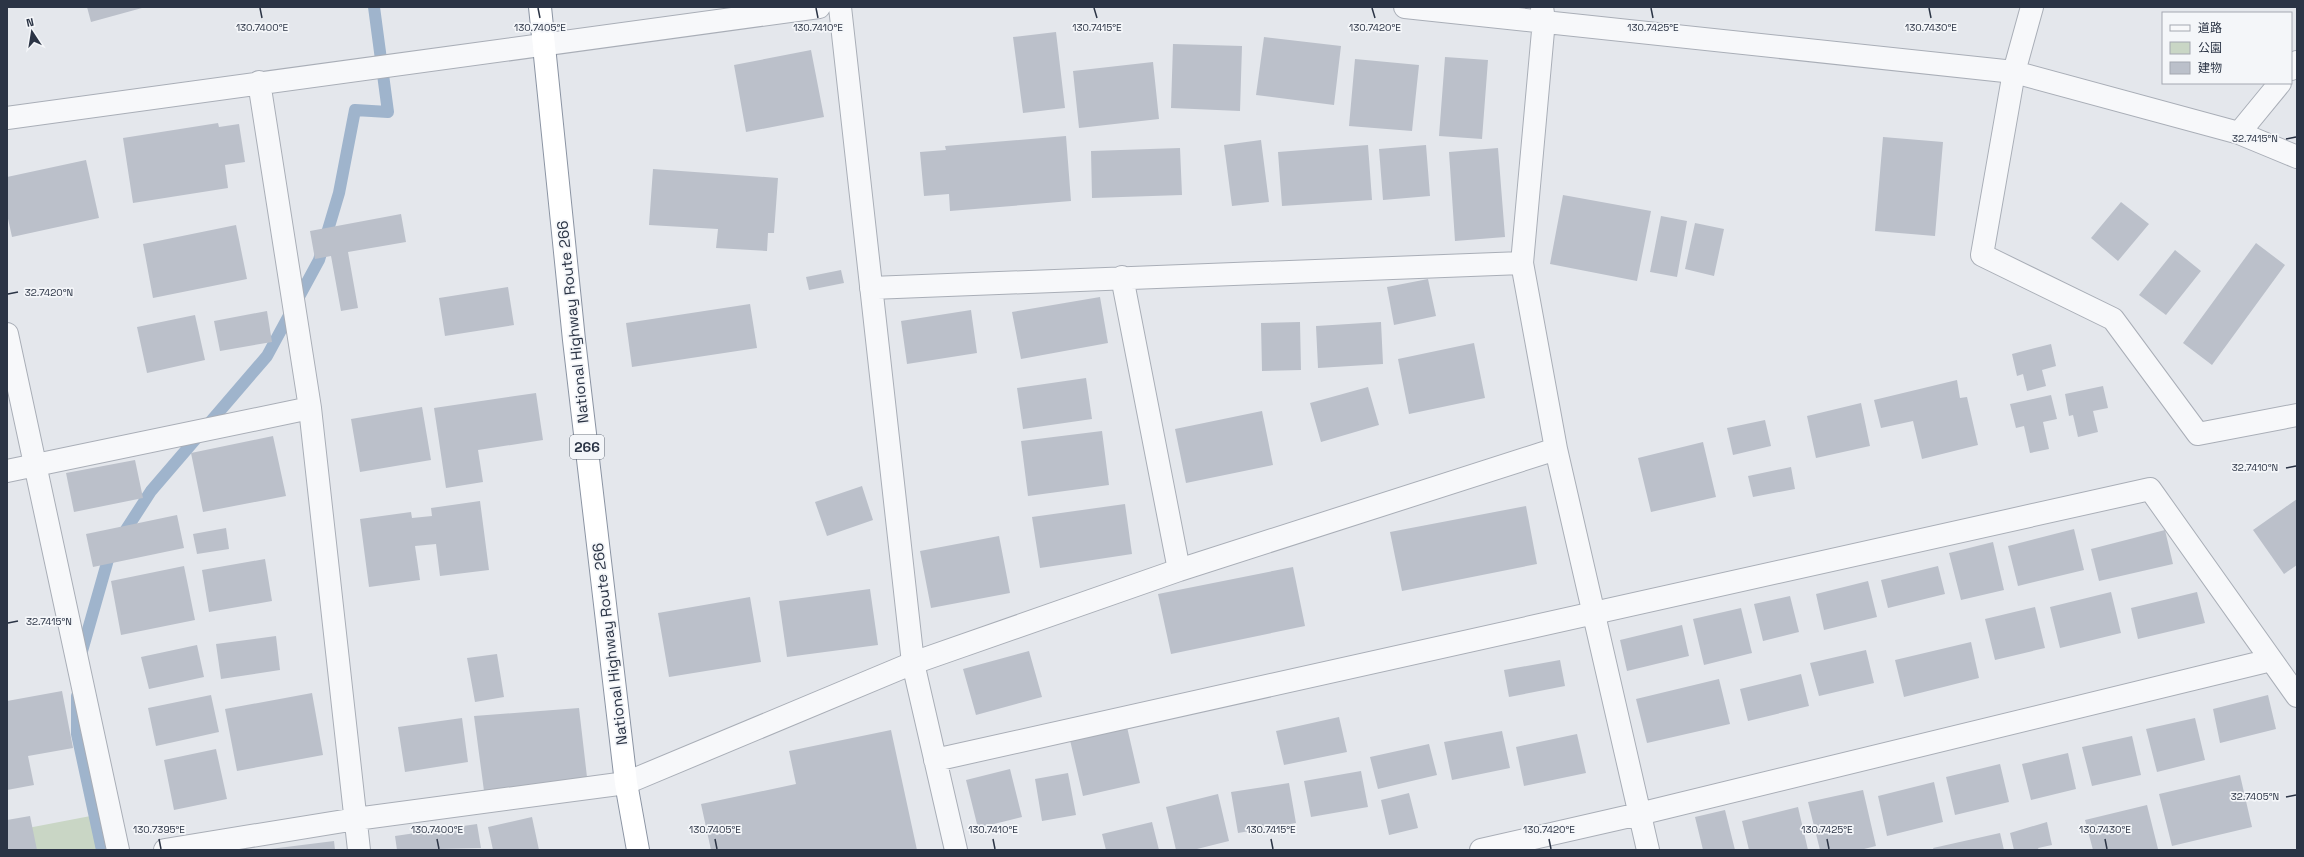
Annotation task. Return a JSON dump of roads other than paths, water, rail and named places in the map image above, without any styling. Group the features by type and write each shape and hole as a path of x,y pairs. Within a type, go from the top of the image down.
{"highway":[{"name":"National Highway Route 266","path":"540,7 545,43 574,340 626,783 638,850"}],"street":[{"path":"7,118 259,82 818,7"},
{"path":"840,7 913,662 956,850"},
{"path":"1405,7 1543,14 2014,72 2239,133 2297,157"},
{"path":"2032,7 2014,72 1982,256 2113,319 2198,434 2297,415"},
{"path":"1543,14 1522,263 1556,449 1648,850"},
{"path":"259,82 310,408 359,850"},
{"path":"2239,133 2279,84"},
{"path":"871,288 1122,277 1522,263"},
{"path":"1122,277 1179,570"},
{"path":"7,334 34,466 118,850"},
{"path":"7,471 310,408"},
{"path":"165,850 356,819 626,783 913,662 1179,570 1556,449"},
{"path":"935,760 2150,489 2297,696"},
{"path":"1481,850 1640,814 2271,660"}],"waterway":[{"path":"80,658 109,556 151,491 267,356 319,260 339,193 355,110 388,112 374,7"},
{"path":"77,696 77,734 102,850"}]}
